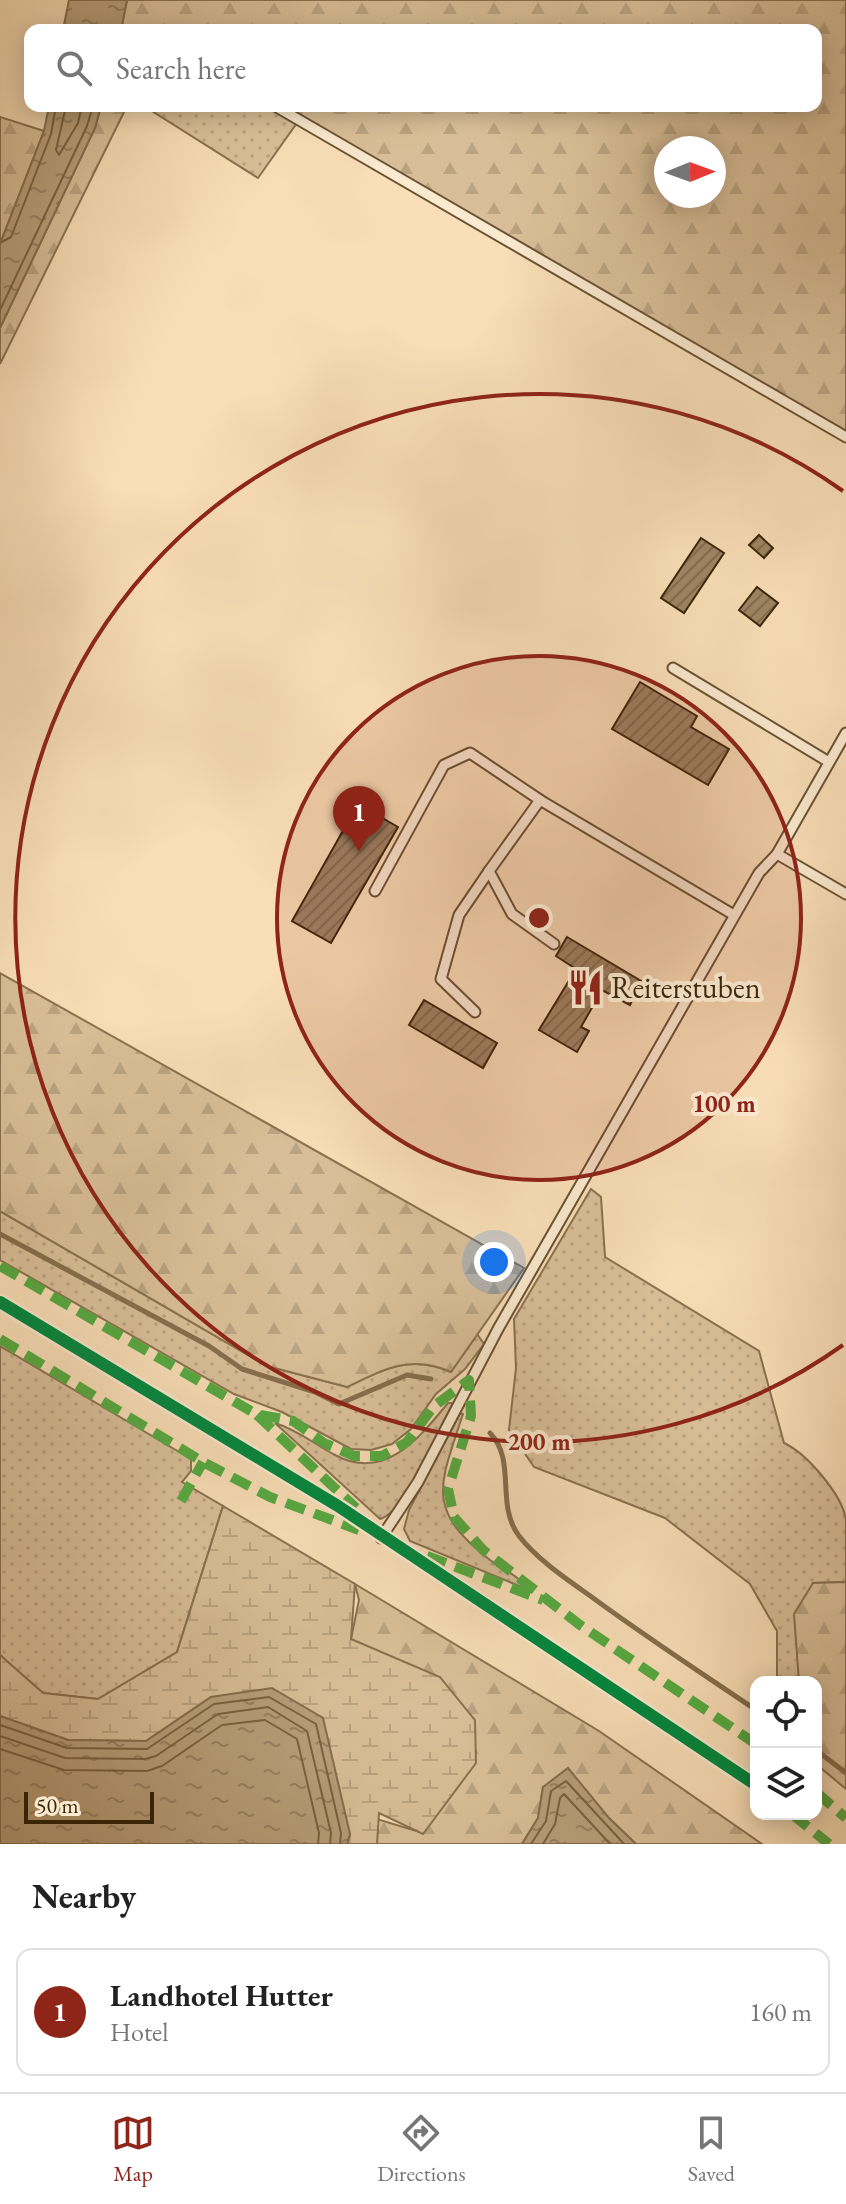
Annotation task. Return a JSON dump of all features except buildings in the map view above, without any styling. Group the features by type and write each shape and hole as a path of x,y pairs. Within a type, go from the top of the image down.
{"lane":[{"path":"285,112 846,437"},
{"path":"673,668 829,762"},
{"path":"381,1538 418,1482 498,1329 734,915 759,873 777,854 846,733"},
{"path":"375,891 444,765 470,753 540,800 734,915"},
{"path":"475,1012 441,979 459,915 540,800"},
{"path":"777,854 846,894"},
{"path":"489,871 512,914 554,944"}],"green space":[{"path":"127,0 846,0 846,436 285,112 822,112 822,24 122,24"},
{"path":"99,112 124,112 0,364 0,328 95,128"},
{"path":"154,112 285,112 299,120 258,178"},
{"path":"0,117 44,131 0,244"},
{"path":"0,973 524,1268 451,1372 423,1364 410,1364 386,1370 347,1387 267,1366 0,1211"},
{"path":"591,1189 601,1197 605,1257 759,1351 784,1443 802,1455 821,1475 837,1498 846,1519 846,1582 813,1583 800,1676 777,1676 777,1631 750,1584 665,1518 534,1467 509,1430 516,1368 514,1319"},
{"path":"0,1211 267,1366 347,1387 385,1370 410,1364 423,1364 451,1372 477,1334 484,1344 465,1369 436,1394 411,1429 392,1444 371,1450 351,1449 282,1412 234,1394 0,1260"},
{"path":"0,1346 191,1459 191,1471 182,1482 223,1506 177,1652 98,1699 43,1693 0,1655"},
{"path":"448,1403 453,1403 411,1486 390,1513 380,1519 275,1423 299,1433 335,1455 353,1462 370,1463 400,1452 413,1442"},
{"path":"460,1413 463,1414 444,1478 446,1510 469,1542 529,1590 410,1541 404,1529 409,1510"},
{"path":"223,1506 355,1584 351,1639 440,1677 475,1720 476,1763 423,1834 379,1813 377,1844 347,1844 350,1834 211,1697 146,1741 68,1740 0,1716 0,1655 43,1693 98,1699 177,1652"},
{"path":"846,1582 846,1789 822,1769 822,1676 799,1676 794,1614 813,1583"},
{"path":"355,1584 599,1731 762,1844 636,1844 609,1818 543,1787 538,1818 522,1844 377,1844 377,1819 423,1833 351,1639 359,1600"}],"water":[{"path":"69,0 127,0 122,24 64,24"},
{"path":"48,112 99,112 95,128 0,328 0,244 44,131"},
{"path":"272,1688 323,1718 350,1834 347,1844 0,1844 0,1716 68,1740 146,1741 211,1697"},
{"path":"568,1768 609,1818 636,1844 522,1844 538,1818 543,1787"}],"waterway":[{"path":"0,1234 209,1346 242,1369 315,1392 339,1404 407,1375 431,1379"},
{"path":"490,1433 503,1456 506,1497 512,1524 526,1544 570,1582 750,1706"},
{"path":"822,1755 846,1773"}],"marked path":[{"path":"0,1266 256,1414 293,1421 324,1443 354,1456 382,1456 407,1442 433,1407 469,1380 471,1416 448,1489 454,1517 483,1550 580,1625 750,1740"},
{"path":"0,1339 203,1462 270,1497 359,1530"},
{"path":"257,1415 356,1508"},
{"path":"181,1501 203,1462"},
{"path":"427,1556 543,1600"},
{"path":"822,1797 846,1818"},
{"path":"799,1820 829,1844"}],"cycle path":[{"path":"0,1302 338,1506 750,1781"}],"place":[{"name":"Landhotel Hutter","path":"359,852"},
{"name":"Reiterstuben","path":"585,988"}]}
